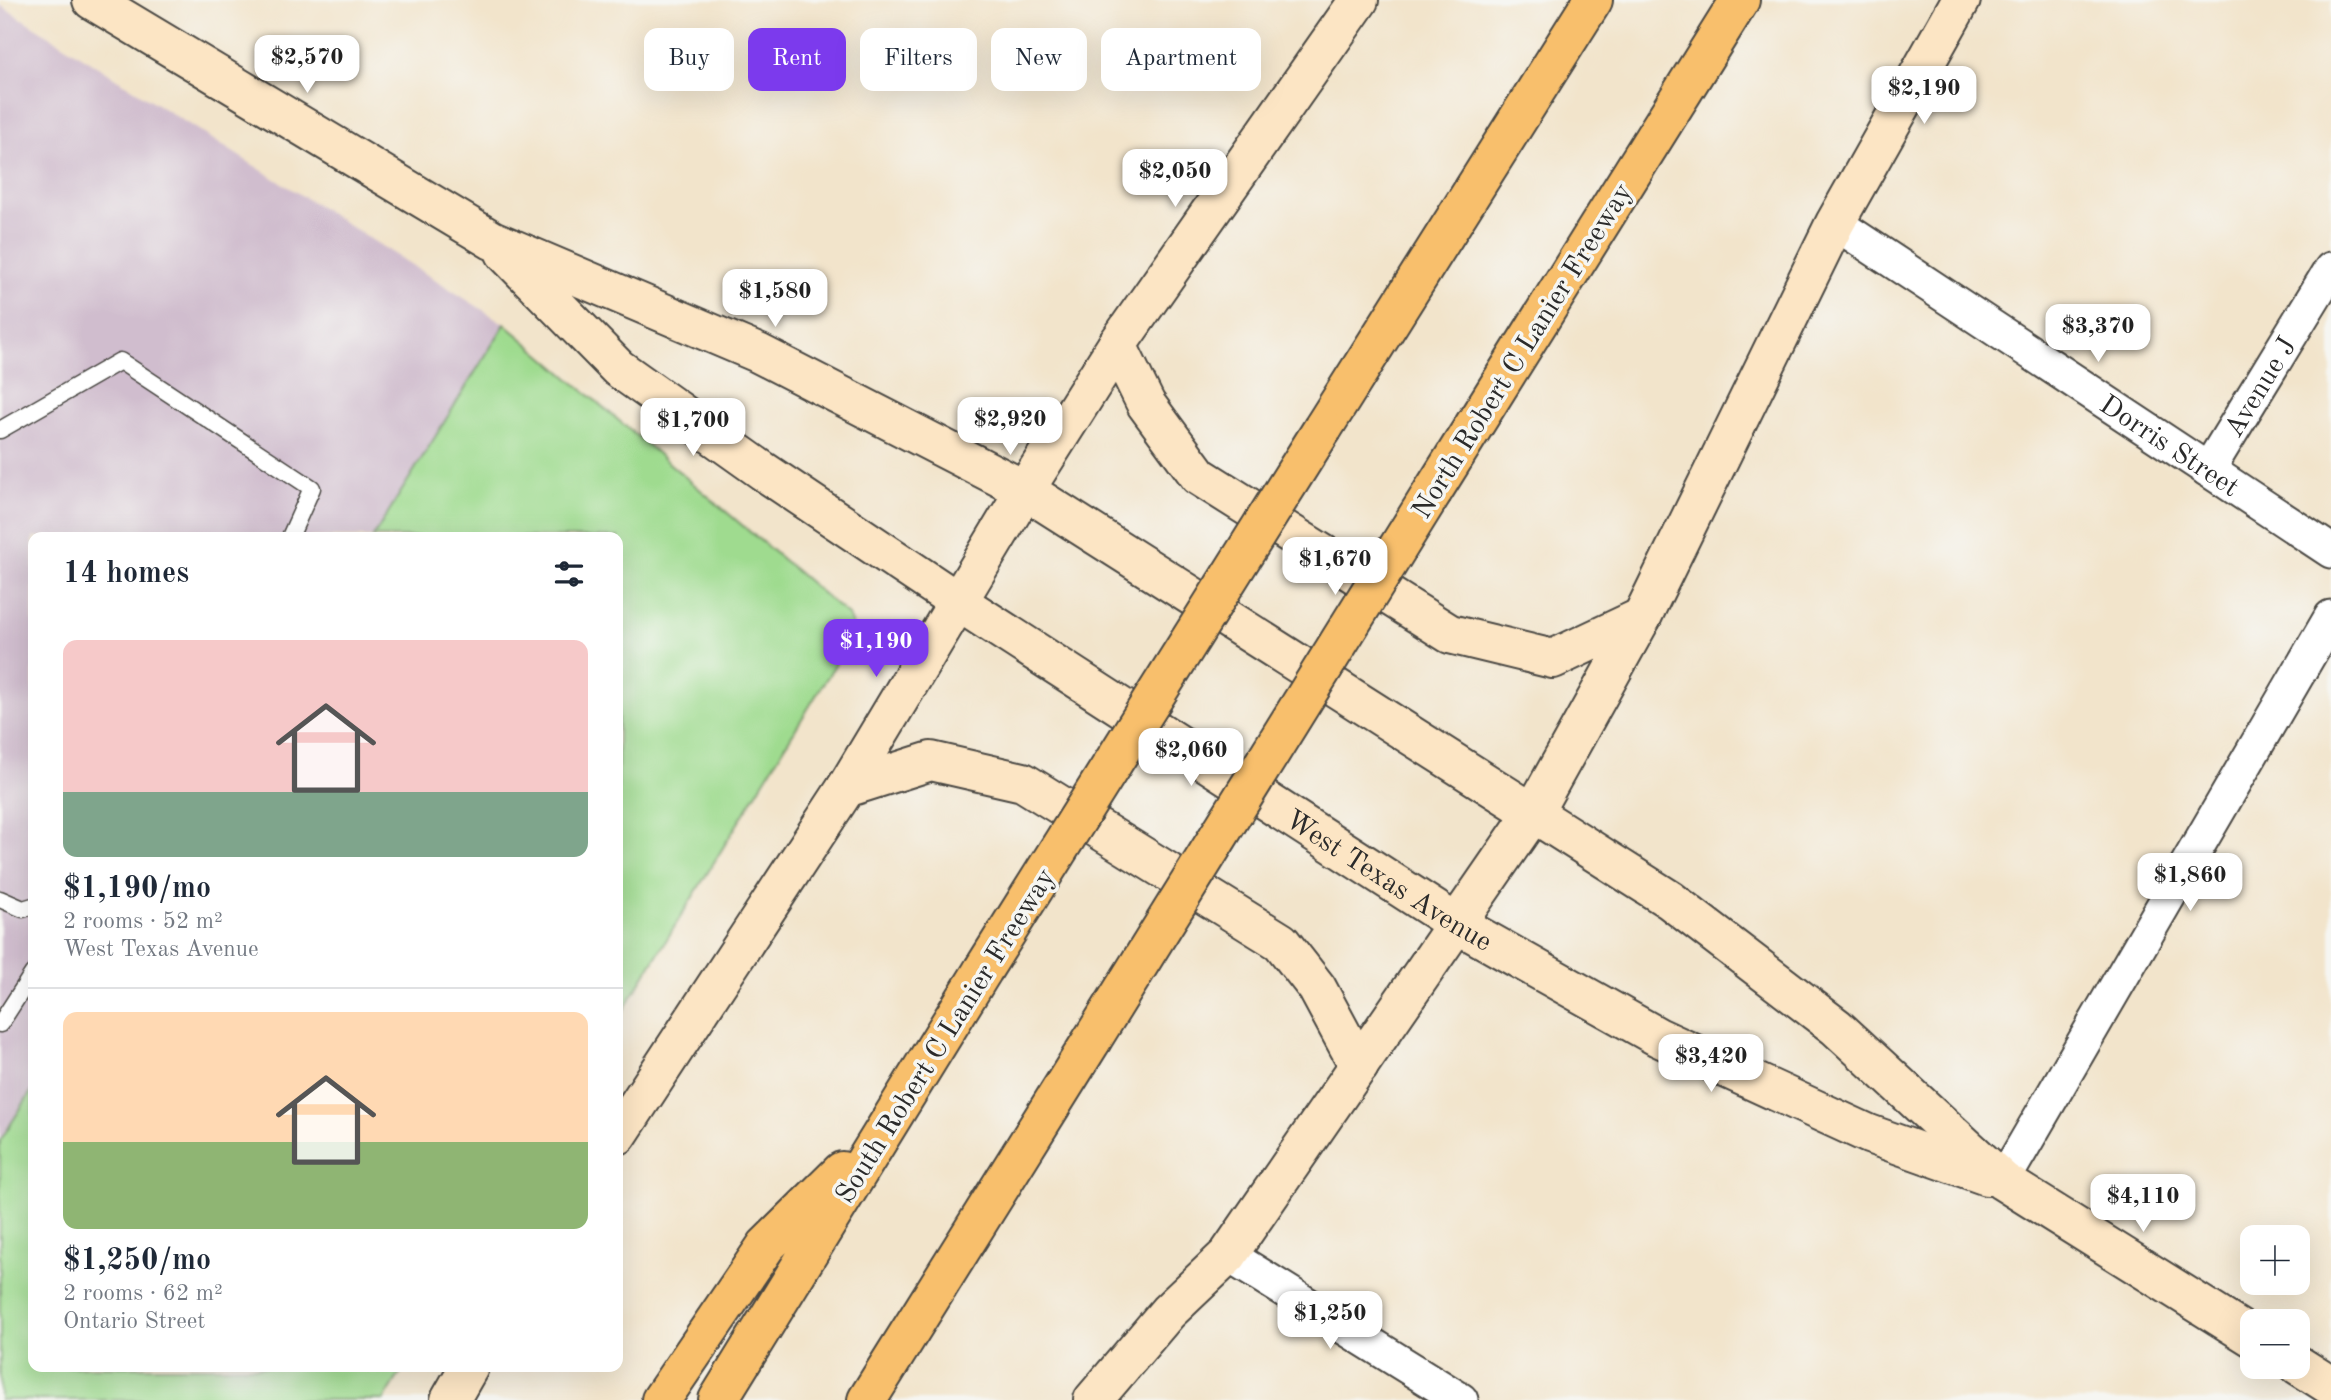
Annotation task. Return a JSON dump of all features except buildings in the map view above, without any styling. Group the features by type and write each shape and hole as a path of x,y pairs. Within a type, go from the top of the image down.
{"highway":[{"name":"South Robert C Lanier Freeway","path":"718,1400 983,971 1593,0"},
{"name":"North Robert C Lanier Freeway","path":"950,1265 1740,0"},
{"path":"661,1400 766,1246 886,1128"},
{"path":"867,1400 950,1265"},
{"path":"878,1400 950,1265"}],"street":[{"name":"West Texas Avenue","path":"92,0 492,240 758,353 1024,490 1670,900 1836,1027 2003,1181 2240,1329"},
{"path":"623,1127 846,788 1024,490 1117,345 1359,0"},
{"path":"1093,1400 1168,1312 1228,1255 1533,813 1642,617 1835,223 1961,0"},
{"name":"Dorris Street","path":"1835,223 2331,551"},
{"name":"West Texas Avenue","path":"492,240 618,368 763,471 957,601 1457,924 1658,1037 1869,1134 2003,1181"},
{"name":"Avenue J","path":"2208,470 2331,269"},
{"path":"1117,345 1146,404 1199,476 1450,634 1553,659 1642,617"},
{"path":"2003,1181 2331,617"},
{"path":"846,788 930,761 1023,782 1281,942 1317,988 1359,1066"},
{"path":"1228,1255 1461,1400"},
{"path":"450,1400 466,1372"},
{"path":"2310,1373 2331,1386"}],"lane":[{"path":"0,430 120,360 312,488 292,532"},
{"path":"0,899 23,909 28,907"},
{"path":"0,1024 28,982"}],"shaded area":[{"path":"0,5 505,324 376,532 28,532 28,1097 0,1141"}],"green space":[{"path":"505,324 848,615 855,632 623,1011 623,532 376,532"},
{"path":"28,1097 28,1372 401,1372 384,1400 0,1400 0,1141"}]}
